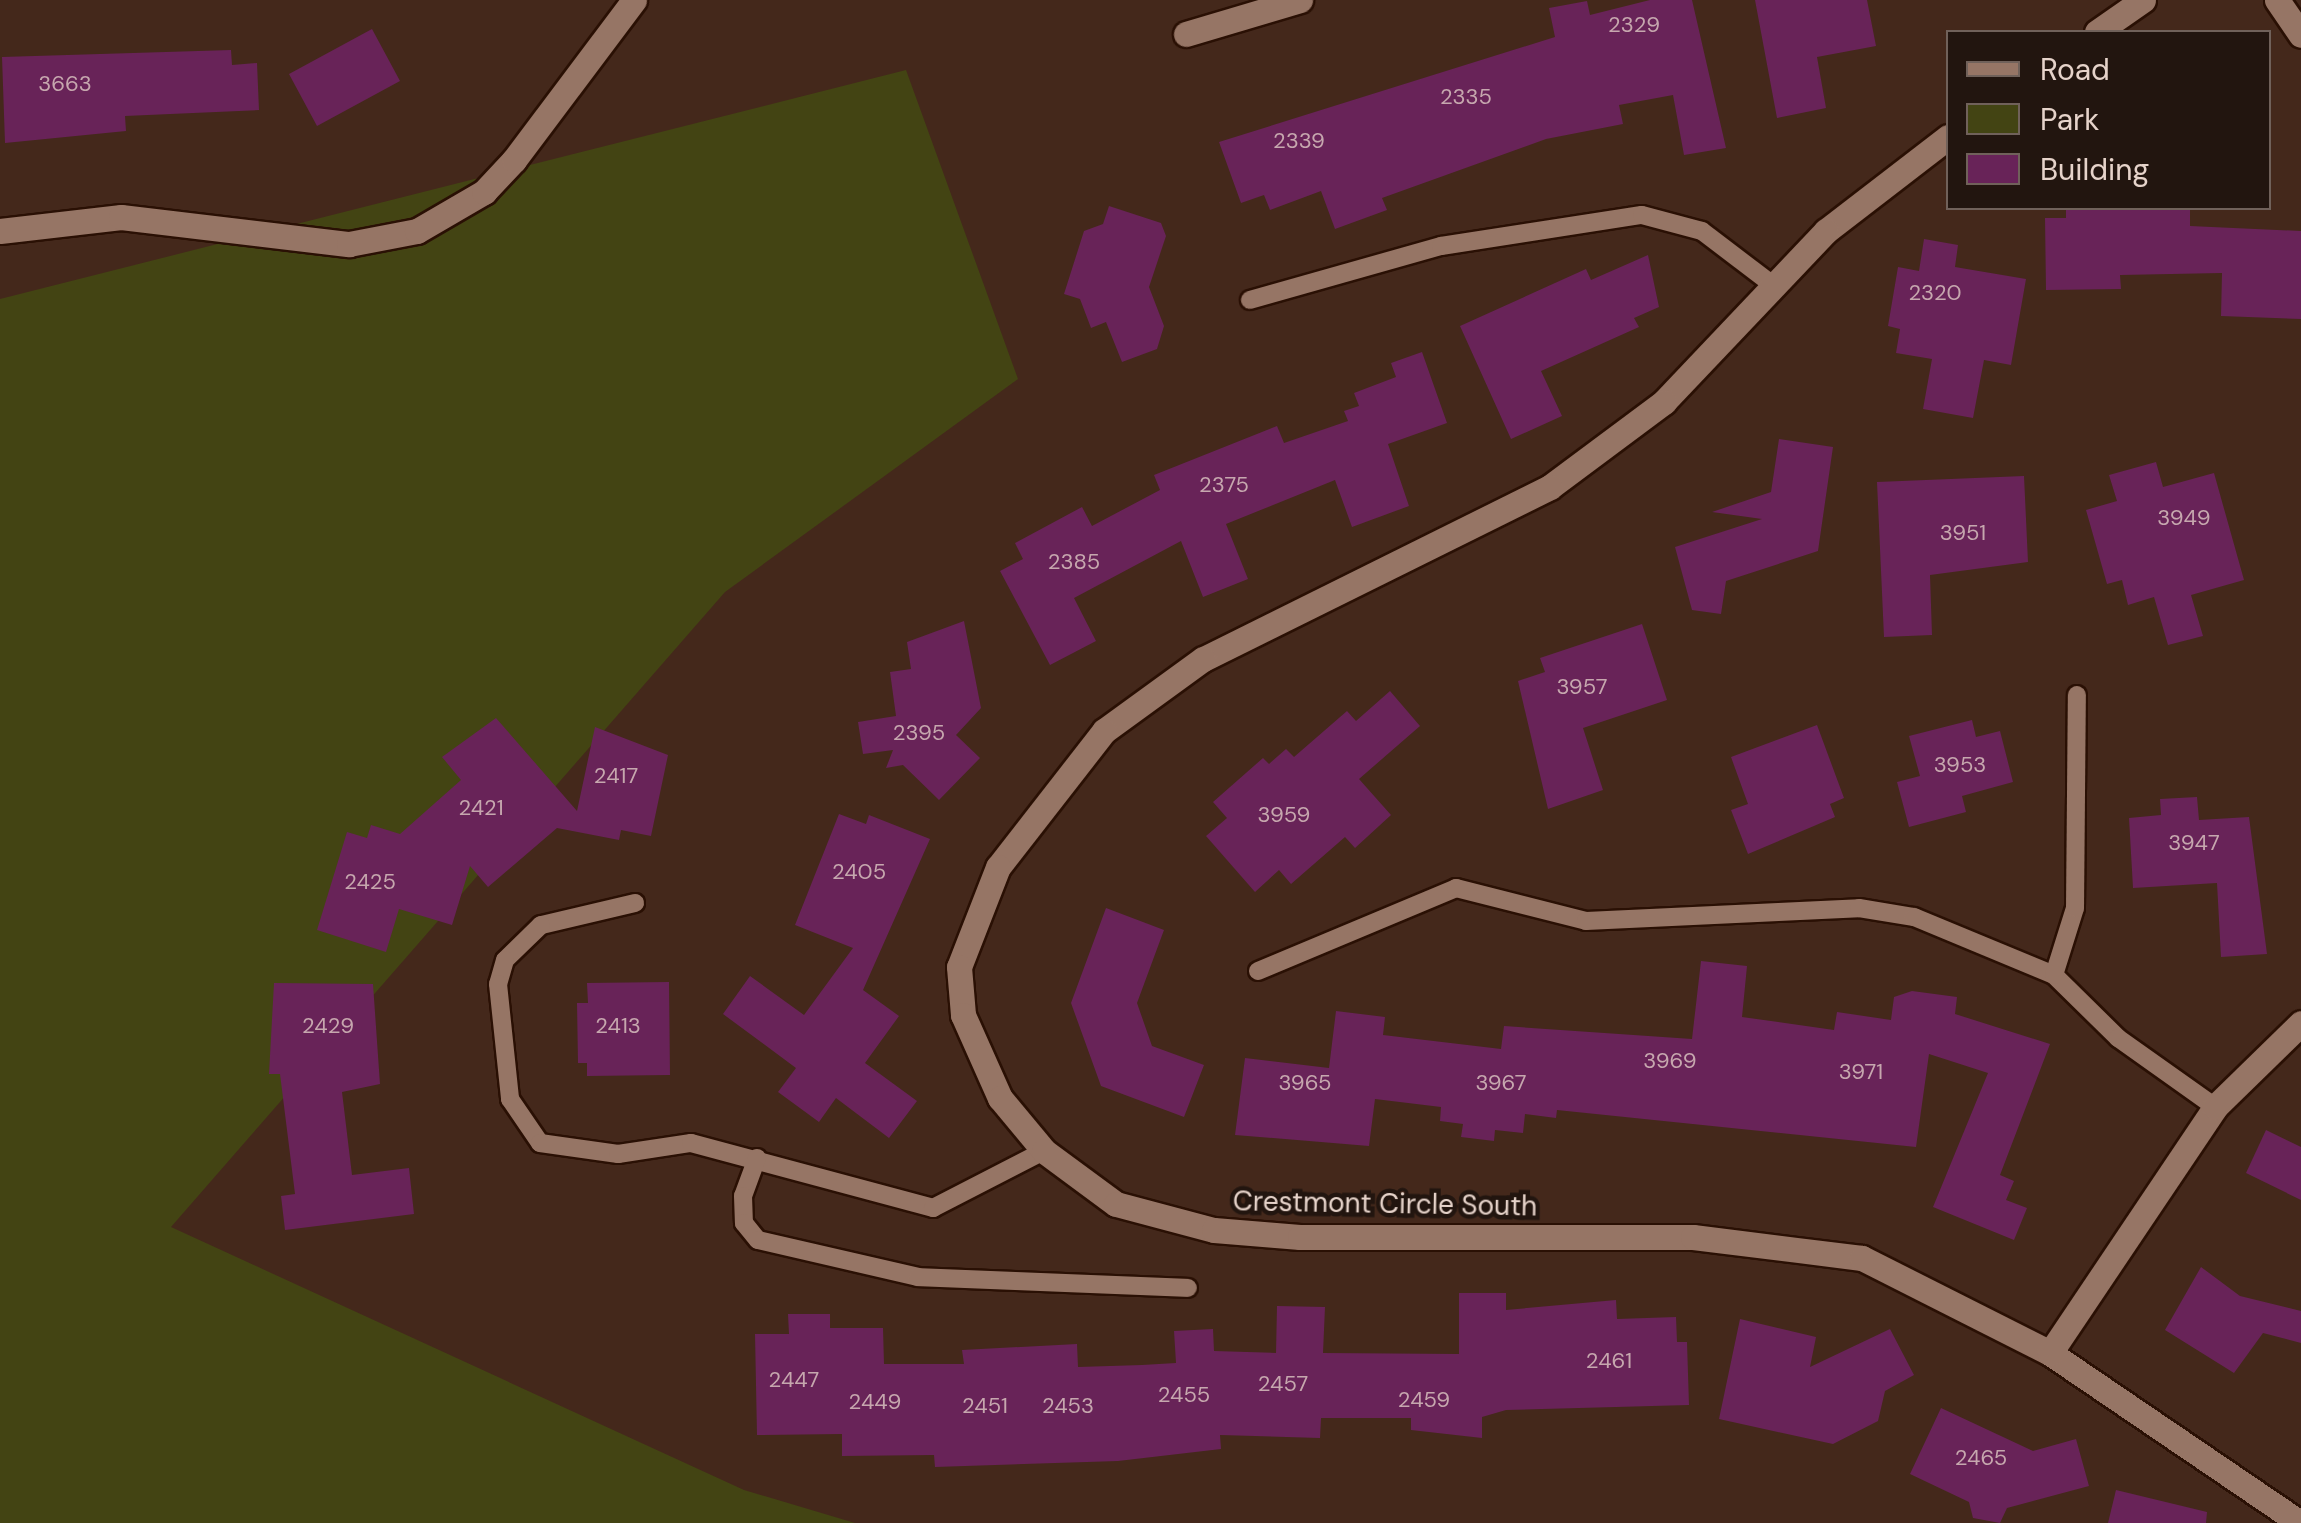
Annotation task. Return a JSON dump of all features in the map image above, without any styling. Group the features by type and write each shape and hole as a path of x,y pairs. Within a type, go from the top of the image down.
{"street":[{"path":"0,231 121,216 349,244 417,231 484,192 514,160 634,0"},
{"path":"1186,34 1300,0"},
{"path":"2100,30 2144,0"},
{"path":"2276,0 2301,35"},
{"name":"Crestmont Circle South","path":"1946,139 1826,231 1773,285 1722,350 1550,487 1203,659 1104,731 998,867 959,967 977,1055 1044,1151 1116,1204 1214,1230 1694,1237 1831,1250 1954,1297 2050,1354 2300,1523"},
{"path":"2050,1354 2215,1107 2301,1023"}],"lane":[{"path":"1250,300 1441,246 1642,215 1702,231 1773,285"},
{"path":"2054,975 2074,908 2078,695"},
{"path":"1258,971 1456,888 1586,921 1858,908 1914,916 2054,975 2102,1025 2215,1107"},
{"path":"636,902 541,925 517,940 498,984 510,1099 540,1143 564,1152 691,1142 933,1208 1044,1151"},
{"path":"757,1158 743,1196 744,1223 758,1240 918,1277 1188,1288"}],"green space":[{"path":"906,70 1018,379 725,592 171,1227 744,1490 855,1523 0,1523 0,299"}],"building":[{"path":"1650,0 1692,0 1726,148 1684,155 1673,95 1619,105 1623,124 1546,139 1382,198 1387,210 1335,229 1321,191 1270,210 1264,195 1241,203 1219,142 1555,37 1549,8 1587,1 1590,15"},
{"path":"1755,0 1867,0 1876,46 1817,57 1826,108 1777,118"},
{"path":"372,29 400,81 317,126 289,74"},
{"path":"231,50 232,65 257,63 259,110 125,116 126,131 5,143 2,57"},
{"path":"1109,206 1161,223 1166,236 1149,287 1164,326 1157,349 1122,362 1106,322 1091,328 1080,299 1064,294 1084,231 1103,224"},
{"path":"2066,210 2190,210 2190,226 2301,231 2301,319 2221,316 2222,273 2120,275 2121,289 2046,290 2045,218 2066,218"},
{"path":"1924,239 1958,245 1955,267 2026,279 2011,365 1984,360 1973,418 1923,409 1932,359 1896,353 1900,329 1888,326 1898,267 1919,271"},
{"path":"1648,255 1659,307 1634,318 1639,327 1541,371 1562,416 1511,439 1460,326 1586,269 1591,280"},
{"path":"1422,352 1447,423 1388,444 1409,506 1352,527 1335,480 1226,524 1248,579 1203,597 1181,541 1074,598 1096,641 1050,665 1000,571 1023,559 1015,543 1082,507 1092,526 1160,490 1154,475 1277,426 1284,443 1348,421 1344,411 1359,406 1354,393 1396,377 1391,363"},
{"path":"1779,439 1833,447 1818,551 1726,581 1721,614 1692,610 1675,547 1762,519 1712,512 1771,492"},
{"path":"2156,462 2163,487 2214,473 2244,580 2191,595 2203,636 2168,645 2154,597 2128,605 2122,580 2107,584 2086,510 2117,501 2109,475"},
{"path":"2024,476 2028,562 1930,575 1932,635 1884,637 1877,482"},
{"path":"964,621 981,708 956,735 980,758 939,800 903,765 886,768 893,750 863,754 858,722 896,716 890,672 911,669 907,642"},
{"path":"1642,624 1667,700 1583,728 1603,790 1548,809 1518,681 1545,672 1540,658"},
{"path":"1390,691 1420,726 1359,779 1391,815 1355,848 1345,837 1291,884 1279,870 1255,892 1206,836 1227,818 1213,802 1263,758 1269,764 1286,749 1294,757 1347,711 1356,721"},
{"path":"496,718 577,811 595,727 668,755 651,836 621,830 619,840 557,828 488,887 470,866 452,925 399,909 386,952 317,930 347,832 367,838 371,825 400,834 461,780 442,757"},
{"path":"1972,720 1976,737 2000,731 2013,782 1962,796 1966,812 1909,827 1897,782 1920,776 1909,736"},
{"path":"1817,725 1844,798 1830,804 1835,817 1748,854 1731,810 1748,804 1731,757"},
{"path":"2197,797 2199,820 2249,817 2267,954 2221,957 2217,883 2133,888 2129,818 2161,815 2160,799"},
{"path":"839,814 866,824 869,815 930,839 863,990 899,1016 865,1063 917,1101 889,1138 836,1098 819,1122 778,1092 796,1068 723,1014 750,976 804,1015 853,948 795,925"},
{"path":"1106,908 1164,930 1137,1003 1152,1046 1204,1065 1184,1117 1101,1086 1071,1003"},
{"path":"1701,961 1747,966 1742,1017 1834,1030 1837,1012 1891,1020 1894,997 1912,991 1957,997 1955,1014 2050,1044 2000,1175 2014,1181 2006,1200 2027,1208 2014,1240 1933,1207 1988,1073 1929,1054 1916,1147 1557,1110 1556,1118 1525,1114 1523,1133 1495,1130 1494,1141 1461,1137 1463,1124 1440,1121 1441,1107 1375,1099 1369,1146 1235,1135 1245,1058 1329,1068 1336,1011 1385,1017 1383,1035 1501,1049 1504,1026 1692,1039"},
{"path":"669,982 670,1075 587,1076 587,1063 578,1063 577,1003 588,1003 587,983"},
{"path":"274,983 373,984 380,1084 342,1092 352,1175 409,1168 414,1214 285,1230 281,1196 295,1194 280,1074 269,1074"},
{"path":"2266,1130 2301,1147 2301,1200 2246,1173"},
{"path":"2201,1267 2240,1296 2301,1311 2301,1343 2263,1333 2234,1373 2165,1330"},
{"path":"1459,1293 1506,1293 1506,1310 1616,1300 1617,1319 1676,1317 1677,1342 1687,1342 1689,1405 1506,1410 1482,1417 1482,1438 1411,1430 1411,1418 1321,1418 1320,1438 1220,1435 1221,1449 1118,1461 935,1467 934,1455 842,1456 842,1434 757,1435 755,1334 789,1334 788,1314 830,1314 830,1328 883,1328 884,1364 964,1364 962,1350 1077,1344 1078,1367 1142,1365 1176,1363 1174,1331 1213,1329 1214,1351 1276,1353 1277,1306 1325,1307 1323,1353 1459,1354"},
{"path":"1740,1319 1816,1337 1810,1367 1890,1329 1914,1375 1885,1391 1878,1421 1833,1444 1719,1419"},
{"path":"1941,1408 2033,1451 2076,1439 2089,1486 2007,1508 2000,1523 1973,1518 1969,1502 1910,1474"},
{"path":"2116,1490 2207,1512 2206,1523 2108,1523"}]}
